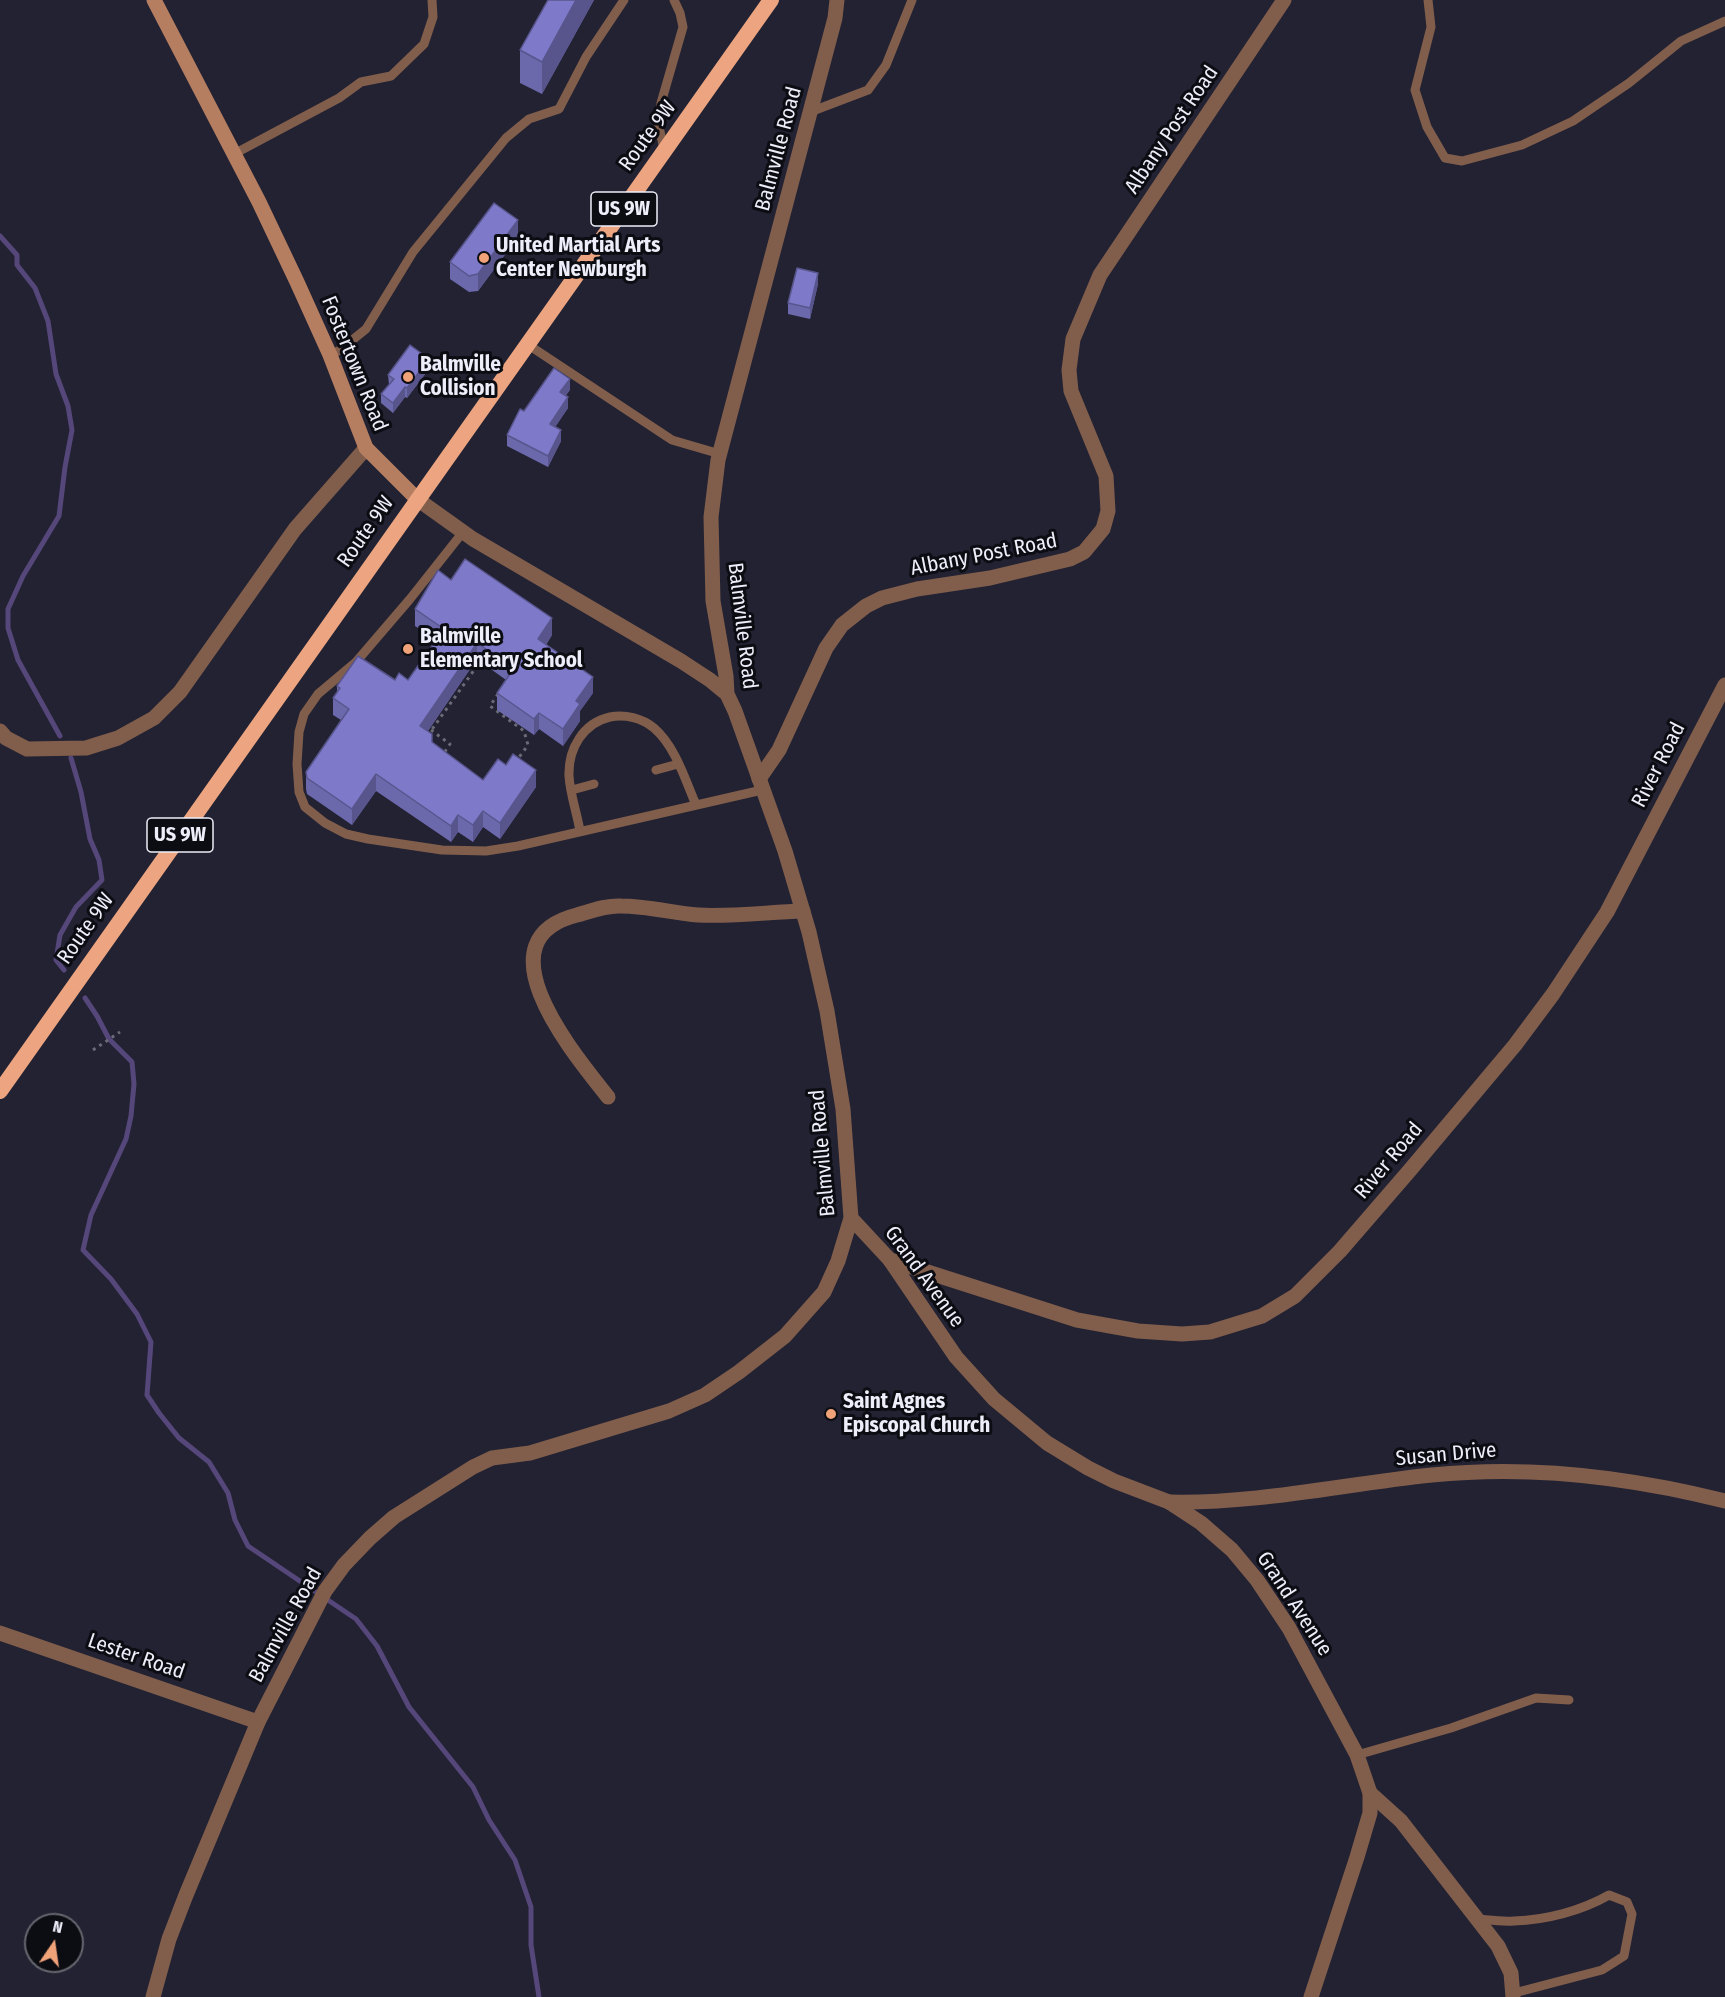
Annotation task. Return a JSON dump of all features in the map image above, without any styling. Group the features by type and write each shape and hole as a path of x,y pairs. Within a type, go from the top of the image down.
{"highway":[{"name":"Route 9W","path":"0,1091 771,0"}],"main road":[{"name":"Fostertown Road","path":"154,0 297,282 330,355 366,448 417,499"}],"street":[{"name":"Balmville Road","path":"153,1997 181,1906 258,1722 316,1607 344,1565 394,1517 473,1467 492,1458 530,1453 669,1410 705,1395 785,1336 824,1292 838,1261 851,1218 843,1108 827,1011 803,911 785,851 727,694 714,601 711,517 720,454 835,18 837,0"},
{"name":"Albany Post Road","path":"761,784 826,648 842,625 866,606 882,598 917,589 990,578 1070,559 1084,552 1103,529 1108,511 1106,476 1071,391 1069,370 1073,339 1100,275 1284,0"},
{"path":"0,731 6,738 27,749 86,748 118,738 154,718 180,692 295,529 366,448"},
{"name":"Fostertown Road","path":"417,499 463,532 681,661 727,694"},
{"name":"River Road","path":"890,1260 1077,1320 1138,1331 1182,1334 1210,1332 1262,1316 1295,1296 1341,1251 1515,1045 1553,994 1607,912 1725,685"},
{"path":"608,1098 561,1035 536,984 532,956 541,935 562,918 620,905 700,915 803,911"},
{"name":"Grand Avenue","path":"851,1218 890,1260 956,1357 994,1399 1047,1443 1088,1468 1114,1481 1169,1502 1201,1523 1232,1550 1257,1580 1289,1628 1357,1755 1370,1793 1370,1813 1358,1857 1311,1997"},
{"name":"Susan Drive","path":"1169,1502 1211,1503 1431,1475 1486,1471 1554,1473 1645,1484 1725,1501"},
{"name":"Lester Road","path":"0,1633 258,1722"},
{"path":"1370,1793 1401,1821 1498,1946 1511,1973 1514,1995"}],"lane":[{"path":"234,154 339,98 361,82 391,76 424,44 433,17 432,0"},
{"path":"330,355 340,350 366,329 413,252 506,138 529,119 559,109 586,57 624,0"},
{"path":"665,152 659,128 661,103 683,27 674,0"},
{"path":"810,112 868,90 886,65 912,0"},
{"path":"1428,0 1431,27 1415,90 1427,127 1445,158 1462,160 1522,145 1573,121 1629,83 1681,40 1725,21"},
{"path":"527,344 672,440 720,454"},
{"path":"463,532 356,662 318,694 304,714 299,732 297,764 299,792 305,807 325,824 346,834 368,839 442,850 486,851 518,846 696,804 761,784"},
{"path":"580,831 569,776 572,756 577,741 587,729 602,719 619,716 638,719 654,728 668,744 696,804"},
{"path":"656,770 678,764"},
{"path":"572,790 594,784"},
{"path":"1357,1755 1451,1728 1536,1698 1569,1700"},
{"path":"1477,1919 1514,1921 1556,1915 1595,1903 1608,1895 1627,1902 1632,1914 1624,1956 1602,1970 1514,1995"}],"path":[{"path":"426,737 477,666"},
{"path":"502,689 490,706 525,731 528,745 516,762"},
{"path":"431,730 450,744 444,753"},
{"path":"93,1050 120,1032"}],"building":[{"path":"548,0 576,0 542,62 520,50"},
{"path":"494,203 518,220 478,274 469,276 450,262"},
{"path":"797,268 818,273 810,308 788,303"},
{"path":"410,345 429,359 393,403 381,394 394,379 388,375"},
{"path":"554,368 570,379 560,392 568,397 550,424 561,430 548,456 507,435 520,409 524,411"},
{"name":"Balmville Elementary School","path":"465,559 552,618 538,639 593,677 576,701 580,704 563,729 539,713 534,719 497,693 514,668 477,643 420,726 432,734 432,742 483,780 498,759 506,765 513,754 536,770 500,823 483,811 473,825 458,815 451,826 376,774 352,809 307,778 306,772 349,709 333,698 340,688 337,686 358,656 395,680 399,673 408,680 444,629 415,609 438,570 451,580"}],"waterway":[{"path":"0,236 17,255 17,265 35,288 48,321 56,374 68,406 72,430 59,516 23,576 8,609 8,628 18,660 60,736"},
{"path":"64,970 56,960 60,935 76,907 102,880 99,860 90,839 81,792 71,758"},
{"path":"85,998 109,1039 132,1062 134,1084 126,1139 91,1215 83,1250 111,1279 137,1314 151,1342 147,1395 179,1438 209,1462 228,1493 235,1520 248,1546 356,1619 377,1646 409,1707 473,1787 489,1820 515,1860 531,1907 531,1945 539,1997"}],"place":[{"name":"United Martial Arts Center Newburgh","path":"484,258"},
{"name":"Balmville Collision","path":"408,377"},
{"name":"Balmville Elementary School","path":"408,649"},
{"name":"Saint Agnes Episcopal Church","path":"831,1414"}]}
